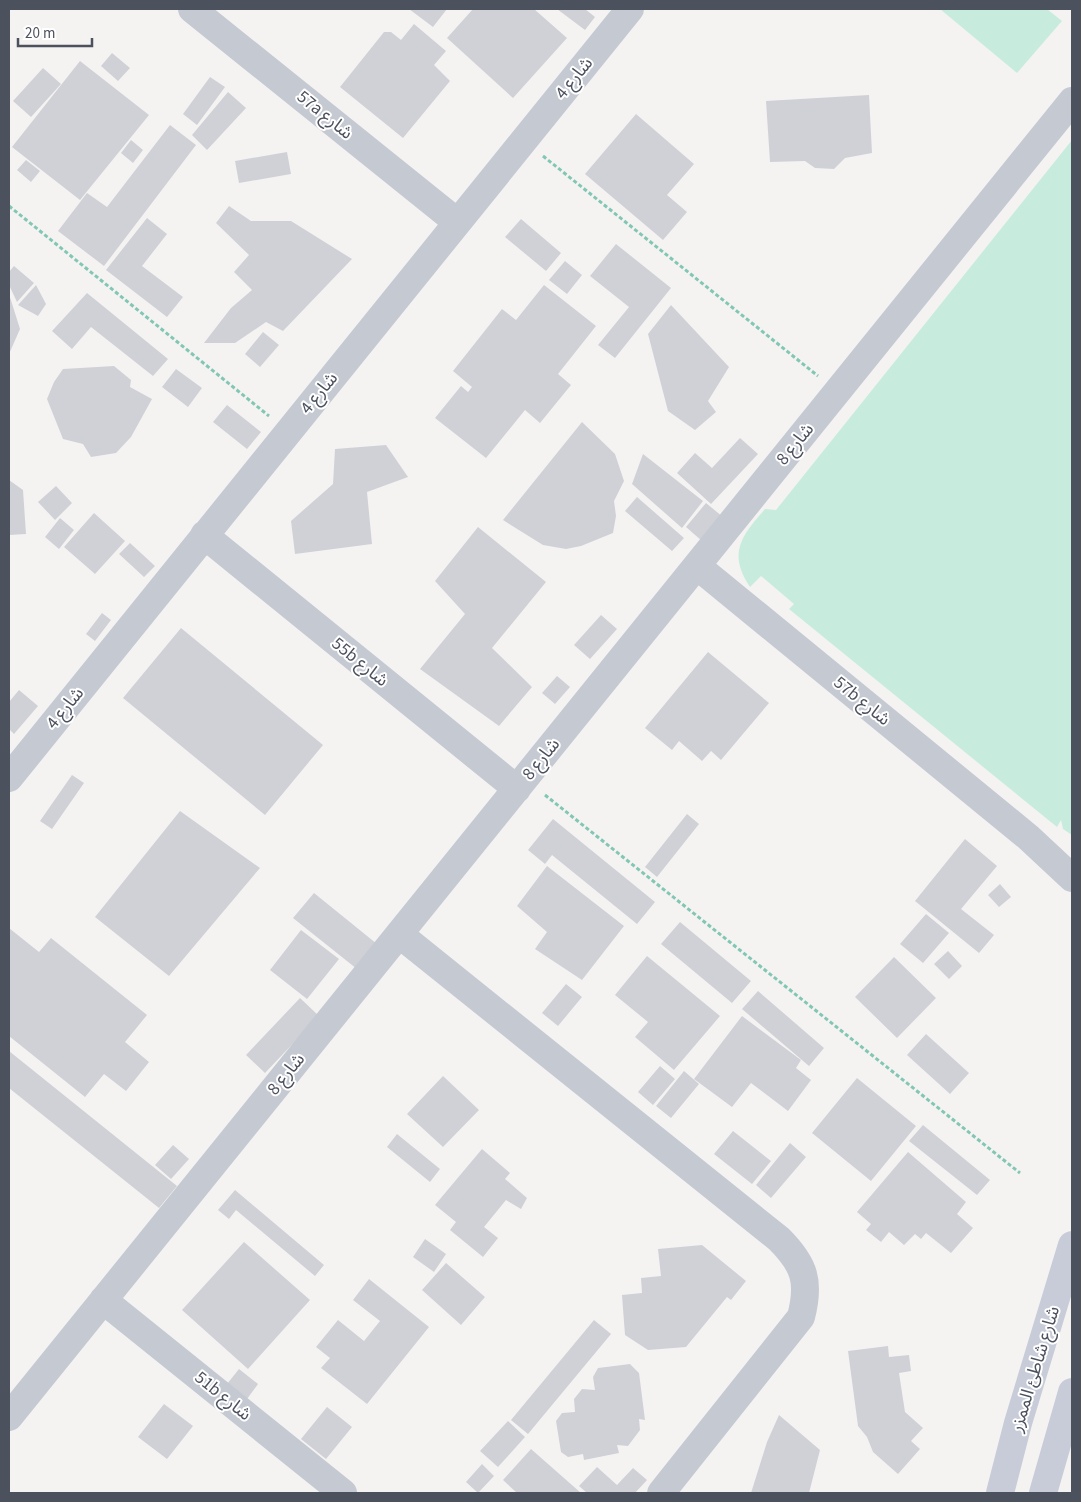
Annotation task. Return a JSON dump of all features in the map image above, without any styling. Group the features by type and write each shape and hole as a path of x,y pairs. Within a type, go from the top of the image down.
{"main road":[{"name":"شارع شاطئ الممزر","path":"1000,1493 1018,1423 1072,1244"},
{"path":"1043,1493 1072,1392"}],"street":[{"name":"57a شارع","path":"192,9 457,222"},
{"name":"شارع 4","path":"9,778 630,9"},
{"name":"شارع 8","path":"9,1417 1072,101"},
{"name":"55b شارع","path":"204,535 521,784"},
{"name":"57b شارع","path":"697,566 1028,837 1072,878"},
{"name":"57b شارع","path":"1028,837 1072,859"},
{"path":"399,934 779,1239 795,1255 804,1274 806,1296 801,1317 661,1493"},
{"name":"51b شارع","path":"103,1300 343,1493"}],"path":[{"path":"524,140 837,392"},
{"path":"9,206 288,432"},
{"path":"521,784 1020,1173"}],"green space":[{"path":"940,9 1047,9 1062,21 1017,73"},
{"path":"1072,140 1072,835 1063,829 1061,820 1057,827 789,609 794,604 761,576 750,587 739,564 739,554 744,536 757,518 765,509 776,510"}],"building":[{"path":"409,9 447,9 433,27"},
{"path":"473,9 534,9 567,38 513,98 447,38"},
{"path":"557,9 585,9 595,17 585,30"},
{"path":"414,24 446,51 434,65 450,81 403,138 340,87 384,32 391,32 401,40"},
{"path":"112,53 130,68 118,81 101,66"},
{"path":"80,61 149,115 80,200 12,147"},
{"path":"43,68 61,84 31,117 13,101"},
{"path":"210,77 225,87 197,125 183,114"},
{"path":"228,92 246,108 207,150 192,135"},
{"path":"869,95 872,153 845,158 834,169 815,168 805,161 770,162 766,101"},
{"path":"636,114 694,164 667,195 687,212 663,240 585,174"},
{"path":"170,125 196,145 104,266 58,231 87,193 107,207"},
{"path":"131,140 143,150 133,163 121,153"},
{"path":"287,152 291,174 239,183 235,161"},
{"path":"26,160 40,171 31,182 17,170"},
{"path":"229,206 251,221 291,221 352,259 283,331 266,322 235,343 204,343 231,308 252,290 234,272 249,255 216,223"},
{"path":"147,218 167,234 142,266 183,297 167,317 106,270"},
{"path":"521,219 561,253 546,271 505,237"},
{"path":"616,244 671,288 615,358 598,345 629,307 590,276"},
{"path":"565,261 582,275 567,294 549,280"},
{"path":"14,266 34,283 17,302 9,285 9,272"},
{"path":"36,285 46,304 38,316 18,305"},
{"path":"544,285 596,326 558,374 571,385 540,423 525,410 486,458 435,418 461,386 468,392 472,387 453,371 502,309 516,320"},
{"path":"87,293 168,359 153,376 91,327 72,349 52,331"},
{"path":"9,294 20,329 9,354"},
{"path":"671,305 729,367 708,401 716,412 695,430 668,411 648,334"},
{"path":"263,332 279,345 260,367 245,354"},
{"path":"114,366 131,380 130,387 152,399 131,437 116,453 91,457 83,444 63,439 47,399 54,382 63,369"},
{"path":"176,369 202,388 188,407 162,387"},
{"path":"227,405 261,432 247,449 213,422"},
{"path":"582,422 615,454 624,481 614,501 616,516 613,533 581,546 566,549 543,545 503,520"},
{"path":"740,438 758,454 711,504 677,473 695,453 712,468"},
{"path":"386,445 408,477 367,492 372,544 295,554 291,521 333,484 335,449"},
{"path":"643,454 703,501 682,528 632,484"},
{"path":"9,480 23,490 26,534 9,535"},
{"path":"56,486 72,503 55,520 38,502"},
{"path":"637,497 684,538 672,551 625,511"},
{"path":"706,503 723,517 702,541 686,527"},
{"path":"94,513 125,541 95,574 64,547"},
{"path":"60,518 74,530 59,549 45,537"},
{"path":"478,527 546,582 492,648 532,687 499,726 420,669 465,614 435,581"},
{"path":"130,543 155,566 144,577 119,554"},
{"path":"102,613 111,620 95,641 86,634"},
{"path":"601,615 617,629 590,659 574,645"},
{"path":"181,628 323,745 265,815 123,698"},
{"path":"708,652 769,703 721,760 711,751 702,761 679,741 672,750 645,728"},
{"path":"557,676 570,687 555,704 542,693"},
{"path":"19,690 38,706 14,734 9,729 9,702"},
{"path":"72,775 84,783 52,829 40,821"},
{"path":"180,811 260,868 169,976 95,917"},
{"path":"687,814 699,824 657,877 645,867"},
{"path":"553,819 655,902 637,924 552,855 545,864 528,850"},
{"path":"965,839 997,866 961,909 994,935 979,953 915,901"},
{"path":"547,866 624,926 582,980 535,949 547,932 517,906"},
{"path":"1000,884 1011,897 999,907 988,895"},
{"path":"314,893 377,944 357,969 293,918"},
{"path":"926,914 949,933 923,963 900,944"},
{"path":"680,922 751,981 732,1003 661,944"},
{"path":"9,928 39,952 51,938 147,1015 125,1042 149,1062 126,1091 104,1074 85,1097 9,1036"},
{"path":"301,930 339,959 307,999 270,970"},
{"path":"948,951 962,966 949,979 934,964"},
{"path":"647,956 720,1016 674,1070 635,1037 648,1022 615,995"},
{"path":"894,957 936,998 897,1038 855,997"},
{"path":"566,984 582,997 558,1026 542,1013"},
{"path":"758,991 824,1048 809,1066 742,1009"},
{"path":"300,998 319,1016 265,1073 246,1055"},
{"path":"742,1016 801,1060 796,1068 811,1080 788,1111 751,1083 732,1107 694,1079"},
{"path":"926,1034 969,1073 950,1094 907,1055"},
{"path":"9,1051 177,1186 159,1208 9,1088"},
{"path":"660,1066 675,1079 653,1105 638,1092"},
{"path":"684,1071 699,1084 671,1118 656,1106"},
{"path":"443,1076 479,1110 443,1147 407,1114"},
{"path":"857,1078 916,1126 871,1181 812,1133"},
{"path":"923,1125 990,1180 977,1195 909,1141"},
{"path":"733,1131 771,1161 752,1184 714,1154"},
{"path":"397,1134 440,1169 430,1182 387,1147"},
{"path":"790,1143 806,1157 771,1198 756,1185"},
{"path":"173,1145 189,1159 171,1179 155,1165"},
{"path":"482,1149 510,1173 505,1179 527,1198 521,1209 506,1200 484,1227 498,1238 483,1257 450,1230 456,1222 435,1205"},
{"path":"908,1152 966,1202 957,1214 973,1228 951,1253 926,1233 921,1239 915,1234 904,1245 889,1232 881,1242 866,1230 871,1224 857,1212"},
{"path":"235,1190 324,1265 315,1276 236,1210 229,1219 218,1210"},
{"path":"425,1239 446,1254 434,1272 413,1257"},
{"path":"244,1242 310,1300 248,1369 182,1310"},
{"path":"702,1245 746,1281 731,1300 727,1297 686,1347 648,1350 625,1335 622,1295 642,1293 641,1278 661,1276 658,1249"},
{"path":"446,1263 485,1297 461,1325 422,1290"},
{"path":"369,1279 429,1327 367,1404 321,1368 330,1358 316,1347 338,1320 364,1341 380,1321 353,1300"},
{"path":"594,1320 611,1334 528,1434 511,1420"},
{"path":"888,1346 889,1357 909,1355 911,1371 899,1373 905,1412 923,1428 911,1441 920,1449 898,1474 873,1452 867,1437 858,1426 848,1351"},
{"path":"630,1364 639,1373 645,1420 639,1419 640,1430 628,1446 617,1445 619,1453 584,1460 583,1454 568,1457 561,1452 556,1421 562,1413 575,1412 574,1399 582,1389 595,1390 593,1377 598,1368"},
{"path":"239,1369 258,1384 247,1399 227,1384"},
{"path":"164,1404 193,1426 167,1459 138,1437"},
{"path":"327,1407 352,1427 326,1459 301,1439"},
{"path":"779,1415 820,1450 809,1493 751,1493 767,1442"},
{"path":"508,1421 525,1437 498,1467 480,1451"},
{"path":"531,1449 581,1493 517,1493 503,1480"},
{"path":"482,1464 494,1476 478,1493 466,1482"},
{"path":"597,1467 617,1485 633,1468 647,1480 635,1493 587,1493 579,1486"}]}
